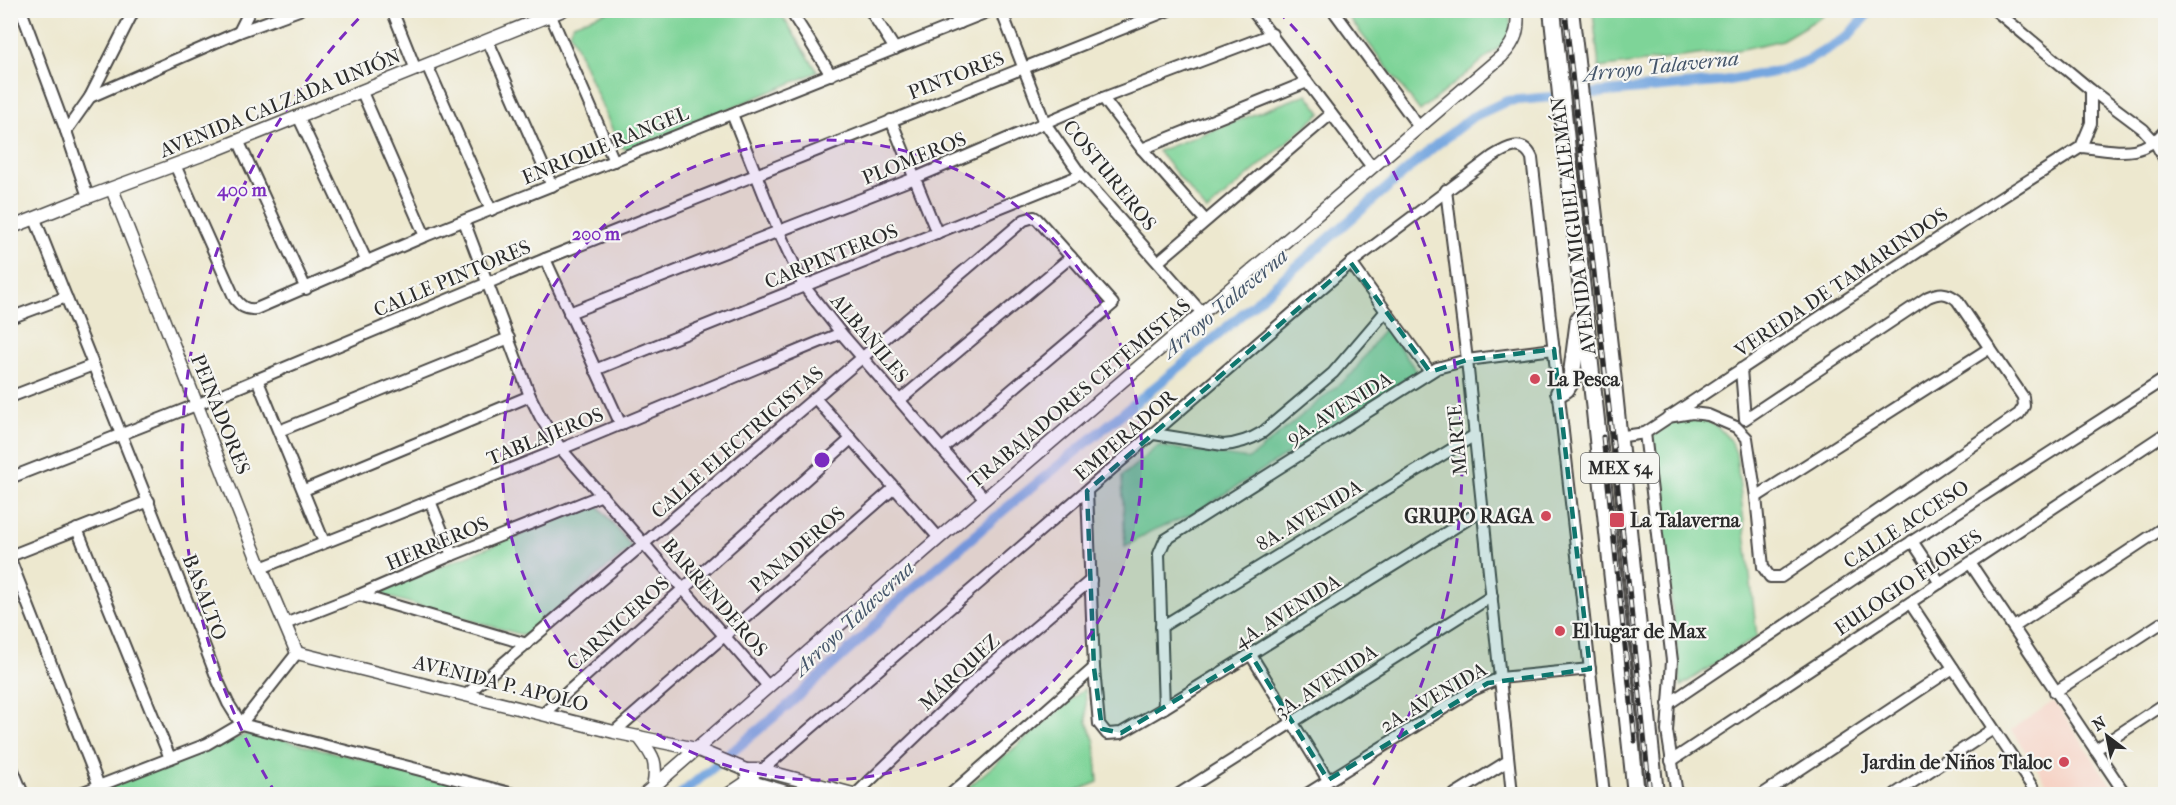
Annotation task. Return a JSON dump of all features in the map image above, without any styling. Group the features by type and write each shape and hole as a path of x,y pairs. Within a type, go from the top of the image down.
{"highway":[{"name":"AVENIDA MIGUEL ALEMÁN","path":"1552,10 1636,795"},
{"name":"AVENIDA MIGUEL ALEMÁN","path":"1570,10 1611,363 1655,795"},
{"path":"1558,393 1566,389 1571,381 1577,331 1584,307"}],"street":[{"path":"21,10 88,197"},
{"path":"66,131 90,97 134,10"},
{"path":"239,32 250,10"},
{"path":"90,97 239,32 299,10"},
{"path":"392,10 491,210"},
{"name":"AVENIDA CALZADA UNIÓN","path":"10,228 362,92 563,10"},
{"path":"790,10 831,75"},
{"path":"870,10 895,49"},
{"path":"951,10 960,24"},
{"name":"ENRIQUE RANGEL","path":"175,165 234,299 242,307 255,309 425,236 992,10"},
{"name":"COSTUREROS","path":"1001,10 1045,123 1081,175 1203,314"},
{"name":"PINTORES","path":"756,174 1169,10"},
{"path":"1252,10 1372,167"},
{"path":"1333,10 1419,128"},
{"name":"TRABAJADORES CETEMISTAS","path":"649,791 939,538 1203,314 1509,49 1517,34 1516,10"},
{"path":"1995,10 2091,90 2143,129 2155,142 2166,162"},
{"path":"551,16 614,161"},
{"name":"PLOMEROS","path":"569,313 915,178 1103,98 1272,34"},
{"path":"488,41 552,186"},
{"path":"1142,149 1307,82"},
{"path":"2091,90 2091,123 2081,147 2132,151 2155,142 2166,130"},
{"path":"362,92 425,236"},
{"path":"1103,98 1142,149 1205,220"},
{"name":"ALBAÑILES","path":"732,114 779,232 804,286 841,333 985,499"},
{"path":"1158,262 1331,114"},
{"path":"298,116 367,262"},
{"path":"891,120 937,233"},
{"path":"10,133 10,139"},
{"path":"238,140 306,289"},
{"name":"EMPERADOR","path":"762,770 1351,263 1504,149 1511,146 1521,147"},
{"name":"AVENIDA MIGUEL ALEMÁN","path":"1521,147 1529,152 1532,158 1604,795"},
{"name":"VEREDA DE TAMARINDOS","path":"1617,437 1644,433 2081,147"},
{"name":"CALLE PINTORES","path":"10,478 196,405 488,282 756,174"},
{"name":"CARPINTEROS","path":"595,370 1081,175"},
{"name":"PEINADORES","path":"112,189 196,405 297,653"},
{"name":"MARTE","path":"1446,190 1467,360 1512,795"},
{"name":"CALLE ELECTRICISTAS","path":"467,694 1031,217 1037,219 1071,257"},
{"name":"BASALTO","path":"35,219 120,435 149,501 218,681 241,724"},
{"name":"BARRENDEROS","path":"464,221 530,396 561,450 768,686"},
{"path":"900,400 1071,257 1113,304 942,449"},
{"path":"545,259 621,425"},
{"path":"1351,263 1430,372"},
{"path":"1668,417 1692,413 1708,415 1736,427 1747,438 1763,567 1770,577 1781,577 2019,414 2024,406 2023,397 1957,300 1941,293 1928,297 1745,419 1741,369"},
{"path":"10,318 66,297"},
{"path":"1154,434 1223,445 1233,445 1252,438 1263,432 1334,373 1386,311"},
{"name":"TABLAJEROS","path":"261,568 561,450 841,333"},
{"path":"279,431 509,338"},
{"path":"1756,497 1990,348"},
{"name":"9A. AVENIDA","path":"1161,627 1159,554 1162,544 1180,530 1446,364 1554,349"},
{"path":"10,397 93,366"},
{"name":"CALLE ACCESO","path":"1668,704 1912,541 2166,378"},
{"path":"257,379 324,542"},
{"path":"304,490 530,396"},
{"path":"815,398 939,538"},
{"path":"1644,433 1672,661 1667,731 1677,795"},
{"name":"EULOGIO FLORES","path":"1671,761 2166,433"},
{"name":"8A. AVENIDA","path":"1161,627 1475,435"},
{"name":"CARNICEROS","path":"543,714 851,439"},
{"name":"PANADEROS","path":"614,732 894,488"},
{"path":"951,795 1094,668 1087,491"},
{"name":"HERREROS","path":"285,624 359,596 452,555 602,495"},
{"path":"99,786 10,558 149,501"},
{"path":"430,501 452,555"},
{"name":"4A. AVENIDA","path":"1094,668 1099,724 1107,734 1121,733 1251,655 1481,511"},
{"path":"2014,627 2166,526"},
{"path":"77,529 170,758"},
{"path":"1912,541 1940,583"},
{"path":"1970,563 2125,795"},
{"name":"MÁRQUEZ","path":"854,795 983,672 1091,580"},
{"path":"359,596 527,644"},
{"name":"3A. AVENIDA","path":"1179,795 1492,596"},
{"path":"1910,603 2032,793"},
{"path":"2055,692 2166,620"},
{"path":"1161,627 1164,708"},
{"path":"78,795 207,744 241,724 297,653"},
{"name":"AVENIDA P. APOLO","path":"297,653 614,732 696,749 793,795"},
{"path":"1251,655 1328,780"},
{"path":"1763,795 1953,668"},
{"name":"2A. AVENIDA","path":"1307,795 1473,690 1500,678 1590,669"},
{"path":"2095,750 2166,703"},
{"path":"241,724 514,795"},
{"path":"1895,795 1993,729"},
{"path":"639,737 654,757 657,768 649,791"},
{"path":"1455,795 1508,761"},
{"path":"10,763 23,795"},
{"path":"729,795 744,773 762,770 854,795"}],"highlighted area":[{"path":"1351,263 1430,372 1467,360 1554,349 1590,669 1488,683 1328,780 1251,655 1121,733 1102,729 1094,668 1087,491"}],"shaded area":[{"name":"Jardin de Niños Tlaloc","path":"2054,701 2117,794 2054,794 2011,730"}],"green space":[{"path":"1819,10 1823,16 1782,40 1743,49 1599,68 1593,11"},
{"path":"609,11 779,11 818,72 628,151 619,145 570,32 573,24"},
{"path":"1344,11 1509,11 1512,37 1420,111"},
{"path":"1307,94 1321,113 1207,211 1158,151"},
{"path":"1385,327 1417,372 1193,514 1149,532 1125,547 1122,476 1158,446 1249,459 1353,373"},
{"path":"1697,418 1721,430 1730,440 1736,453 1757,637 1681,686 1652,435 1673,420"},
{"path":"597,504 632,547 526,636 374,593"},
{"path":"1085,688 1087,722 1095,742 1098,782 1069,794 960,794"},
{"path":"253,732 500,794 92,794"}],"waterway":[{"name":"Arroyo Talaverna","path":"681,794 786,707 870,631 889,609 1004,510 1210,342 1436,145 1472,117 1507,101 1717,82 1779,71 1807,61 1847,37 1871,10"}],"railway":[{"path":"1565,10 1650,794"},
{"path":"1603,437 1635,741"}],"place":[{"name":"La Pesca","path":"1535,379"},
{"name":"GRUPO RAGA","path":"1546,516"},
{"name":"La Talaverna","path":"1617,520"},
{"name":"El lugar de Max","path":"1560,631"},
{"name":"Jardin de Niños Tlaloc","path":"2064,762"}]}
